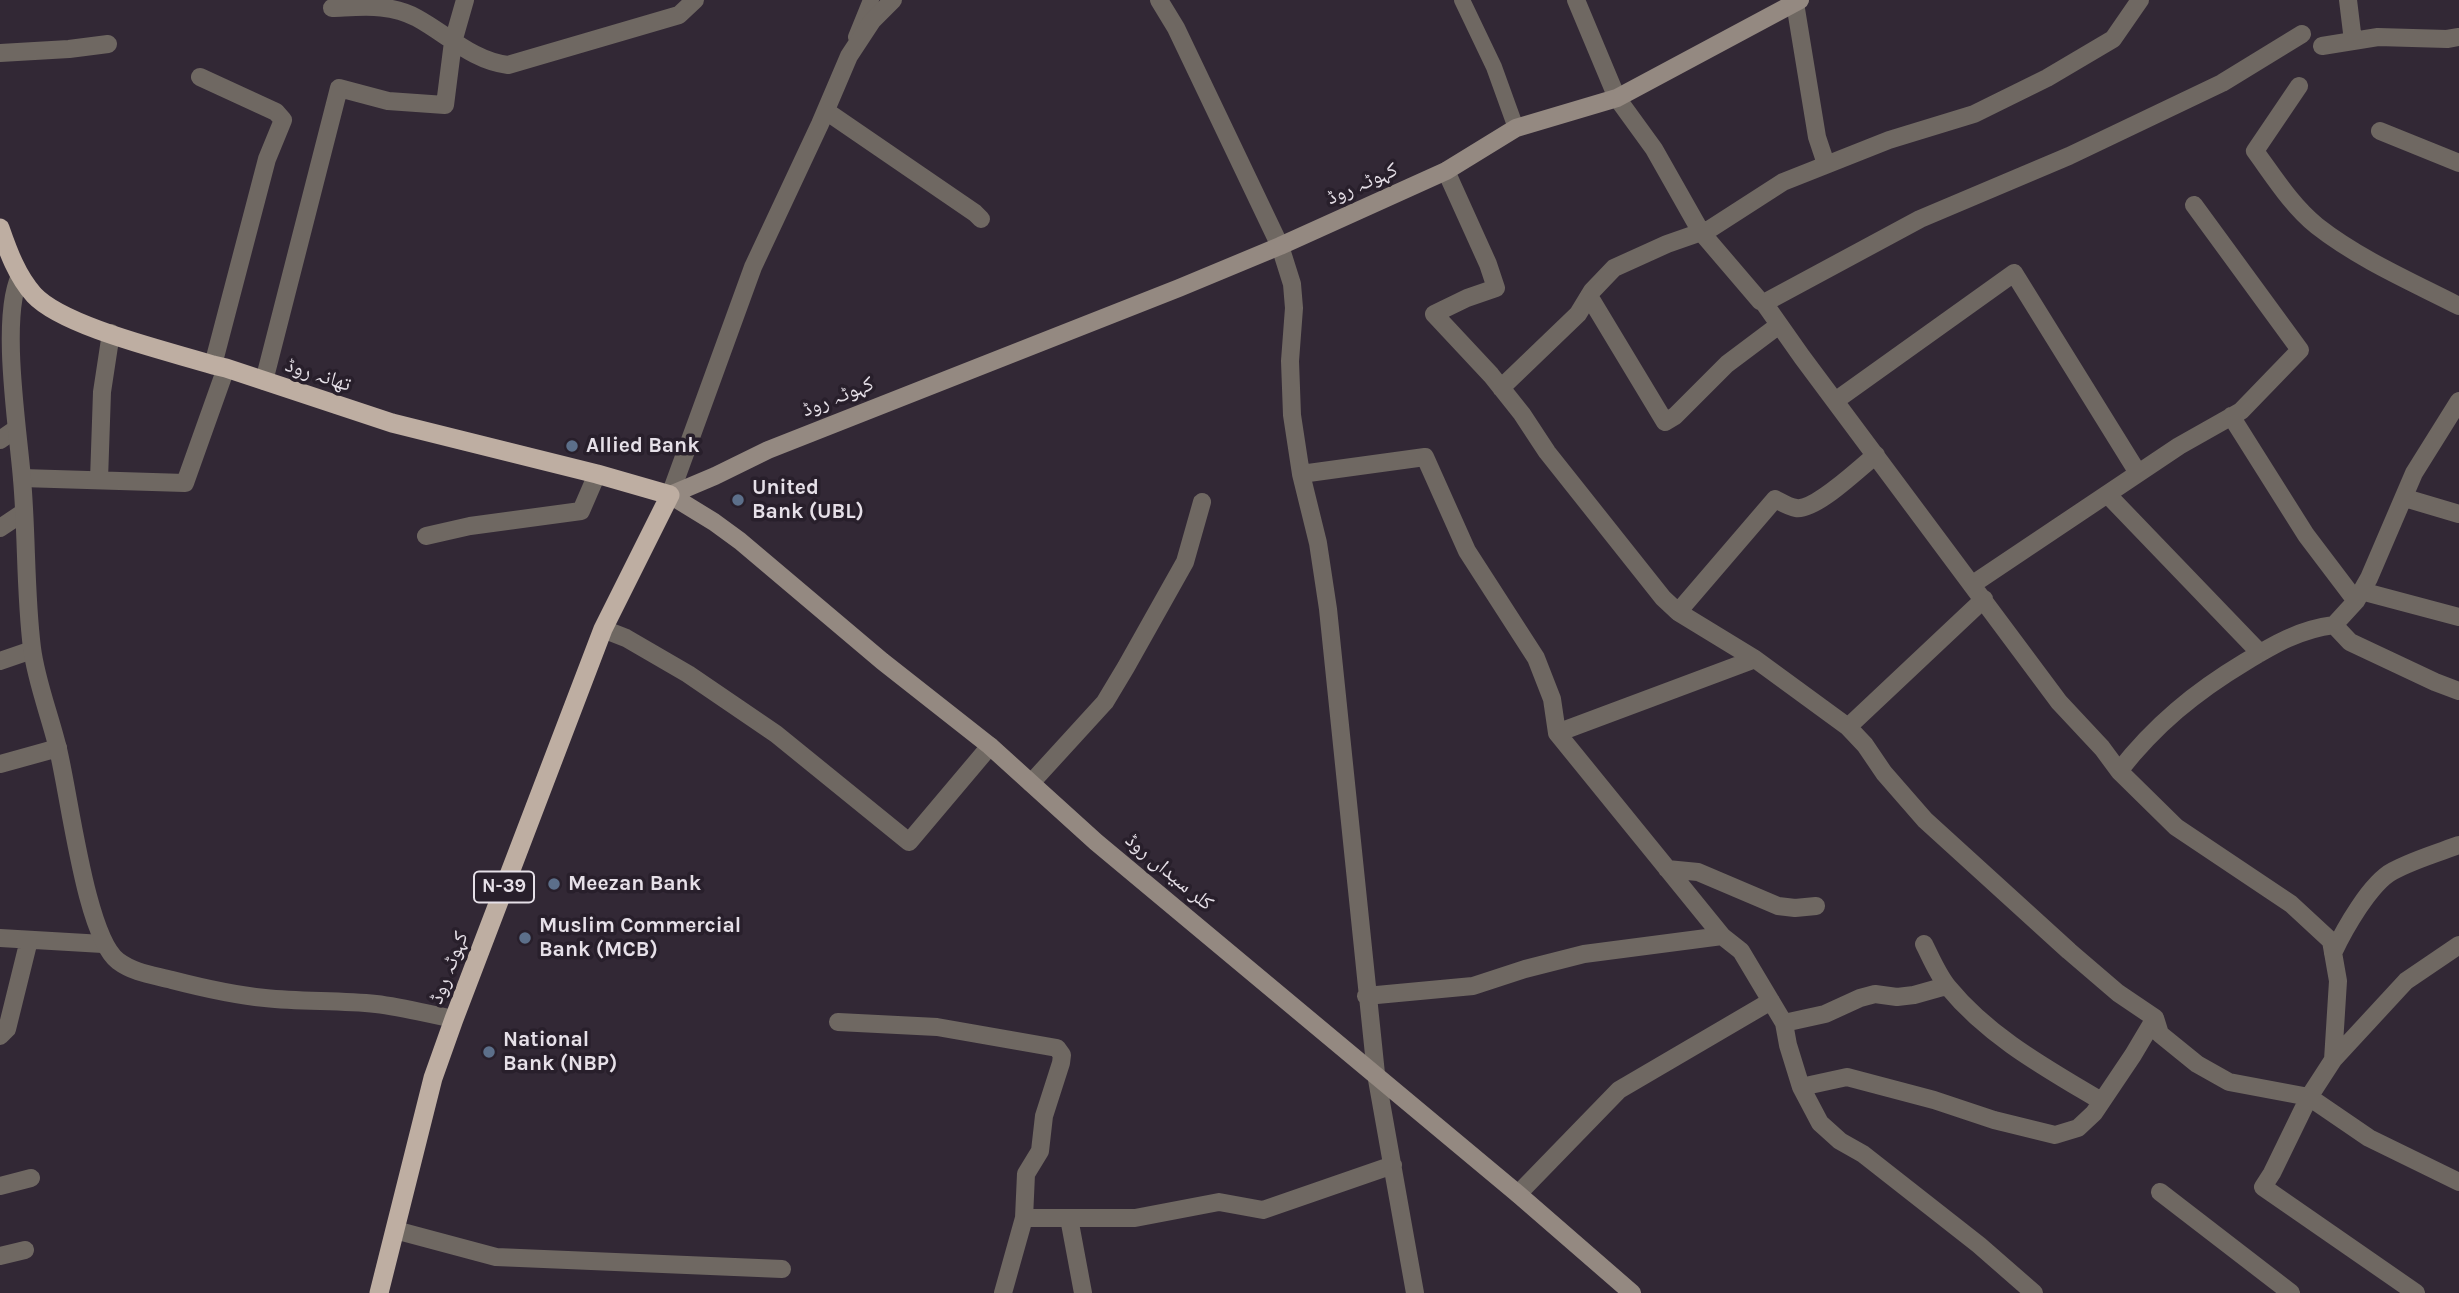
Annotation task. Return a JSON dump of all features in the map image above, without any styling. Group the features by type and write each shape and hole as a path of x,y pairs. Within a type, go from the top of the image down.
{"highway":[{"name":"تھانہ روڈ","path":"0,228 20,276 32,293 45,305 90,326 392,423 670,495"},
{"name":"کہوٹہ روڈ","path":"379,1293 433,1078 454,1019 603,629 670,495"}],"main road":[{"name":"کہوٹہ روڈ","path":"670,495 768,450 1280,246 1446,171 1516,128 1617,98 1798,1"},
{"name":"کلر سیداں روڈ","path":"670,495 740,541 882,661 990,746 1096,842 1376,1074 1632,1293"}],"street":[{"path":"264,381 339,88 388,101 445,104 453,42 465,0"},
{"path":"332,8 378,6 395,9 416,18 492,64 508,65 678,15 695,0"},
{"path":"670,495 753,267 826,111 871,0"},
{"path":"849,56 872,21 893,0"},
{"path":"1159,0 1176,28 1280,246 1292,284 1292,415 1301,474 1318,543 1328,609 1366,996 1376,1074 1415,1293"},
{"path":"1462,0 1494,67 1516,128"},
{"path":"1576,0 1617,98 1654,149 1701,232 1764,303 2059,702 2102,748 2119,771 2176,827 2291,904 2331,941 2338,981 2333,1060"},
{"path":"1501,387 1578,314 1589,296 1614,268 1701,232 1748,207 1783,182 1889,140 1974,114 2047,78 2113,39 2140,0"},
{"path":"2348,0 2353,41"},
{"path":"1798,1 1817,137 1826,164"},
{"path":"1764,303 1920,219 2069,156 2222,83 2302,34"},
{"path":"2322,46 2378,37 2459,37"},
{"path":"0,53 108,44"},
{"path":"22,478 185,483 220,366 267,159 283,120 276,111 200,77"},
{"path":"2300,86 2255,151 2285,194 2316,225 2345,246 2459,306"},
{"path":"826,111 981,219"},
{"path":"2380,131 2459,163"},
{"path":"1446,171 1496,288 1466,298 1434,314 1501,387 1547,452 1663,598 1678,612 1755,659 1848,727 1925,820 2069,951 2118,993 2155,1018 2160,1034 2197,1064 2229,1082 2309,1097 2369,1138 2459,1182"},
{"path":"1973,584 2138,473 2241,411 2300,350 2194,205"},
{"path":"1835,401 2014,274 2138,473"},
{"path":"20,276 5,302 22,478 32,650 58,748 76,843 95,922 103,944 126,966 145,974 210,990 267,998 378,1004 454,1019"},
{"path":"1589,296 1665,422 1675,416 1727,364 1779,325"},
{"path":"99,480 102,392 111,333"},
{"path":"2119,771 2138,747 2196,693 2283,639 2316,627 2334,625 2359,596 2414,473 2457,408"},
{"path":"2231,416 2306,535 2359,596 2459,617"},
{"path":"0,440 16,429"},
{"path":"1678,612 1775,499 1796,508 1805,507 1817,501 1876,455"},
{"path":"1301,474 1425,457 1467,551 1536,658 1552,699 1557,733 1722,936 1741,951 1784,1023 1801,1087 1820,1123 1840,1141 1863,1154 1979,1245 2034,1293"},
{"path":"426,536 470,526 581,511 597,474"},
{"path":"2107,494 2260,653"},
{"path":"2405,498 2459,514"},
{"path":"1031,783 1105,702 1185,562 1202,502"},
{"path":"0,528 23,512"},
{"path":"1848,727 1984,599"},
{"path":"2334,625 2350,642 2459,691"},
{"path":"603,629 625,638 688,674 776,734 909,842 990,746"},
{"path":"0,661 32,650"},
{"path":"1557,733 1755,659"},
{"path":"0,764 58,748"},
{"path":"2333,953 2349,921 2390,872 2459,845"},
{"path":"1667,869 1698,872 1778,906 1816,906"},
{"path":"1366,996 1473,986 1584,954 1722,936"},
{"path":"0,938 103,944"},
{"path":"0,1036 7,1029 29,940"},
{"path":"1924,944 1946,986 2012,1048 2101,1101"},
{"path":"2416,1293 2263,1187 2309,1097 2333,1060 2406,981 2459,945"},
{"path":"1784,1023 1825,1014 1875,993 1897,997 1946,986"},
{"path":"1518,1194 1619,1090 1771,1001"},
{"path":"1801,1087 1847,1077 2055,1135 2078,1128 2094,1113 2155,1018"},
{"path":"838,1022 937,1027 1057,1048 1062,1055 1044,1116 1040,1151 1026,1174 1024,1218 1003,1293"},
{"path":"1024,1218 1135,1218 1219,1202 1263,1210 1392,1165"},
{"path":"0,1186 32,1178"},
{"path":"2160,1192 2291,1293"},
{"path":"1069,1218 1083,1293"},
{"path":"395,1230 496,1257 782,1269"},
{"path":"0,1256 25,1250"}],"place":[{"name":"Allied Bank","path":"572,446"},
{"name":"United Bank (UBL)","path":"738,500"},
{"name":"Meezan Bank","path":"554,884"},
{"name":"Muslim Commercial Bank (MCB)","path":"525,938"},
{"name":"National Bank (NBP)","path":"489,1052"}]}
